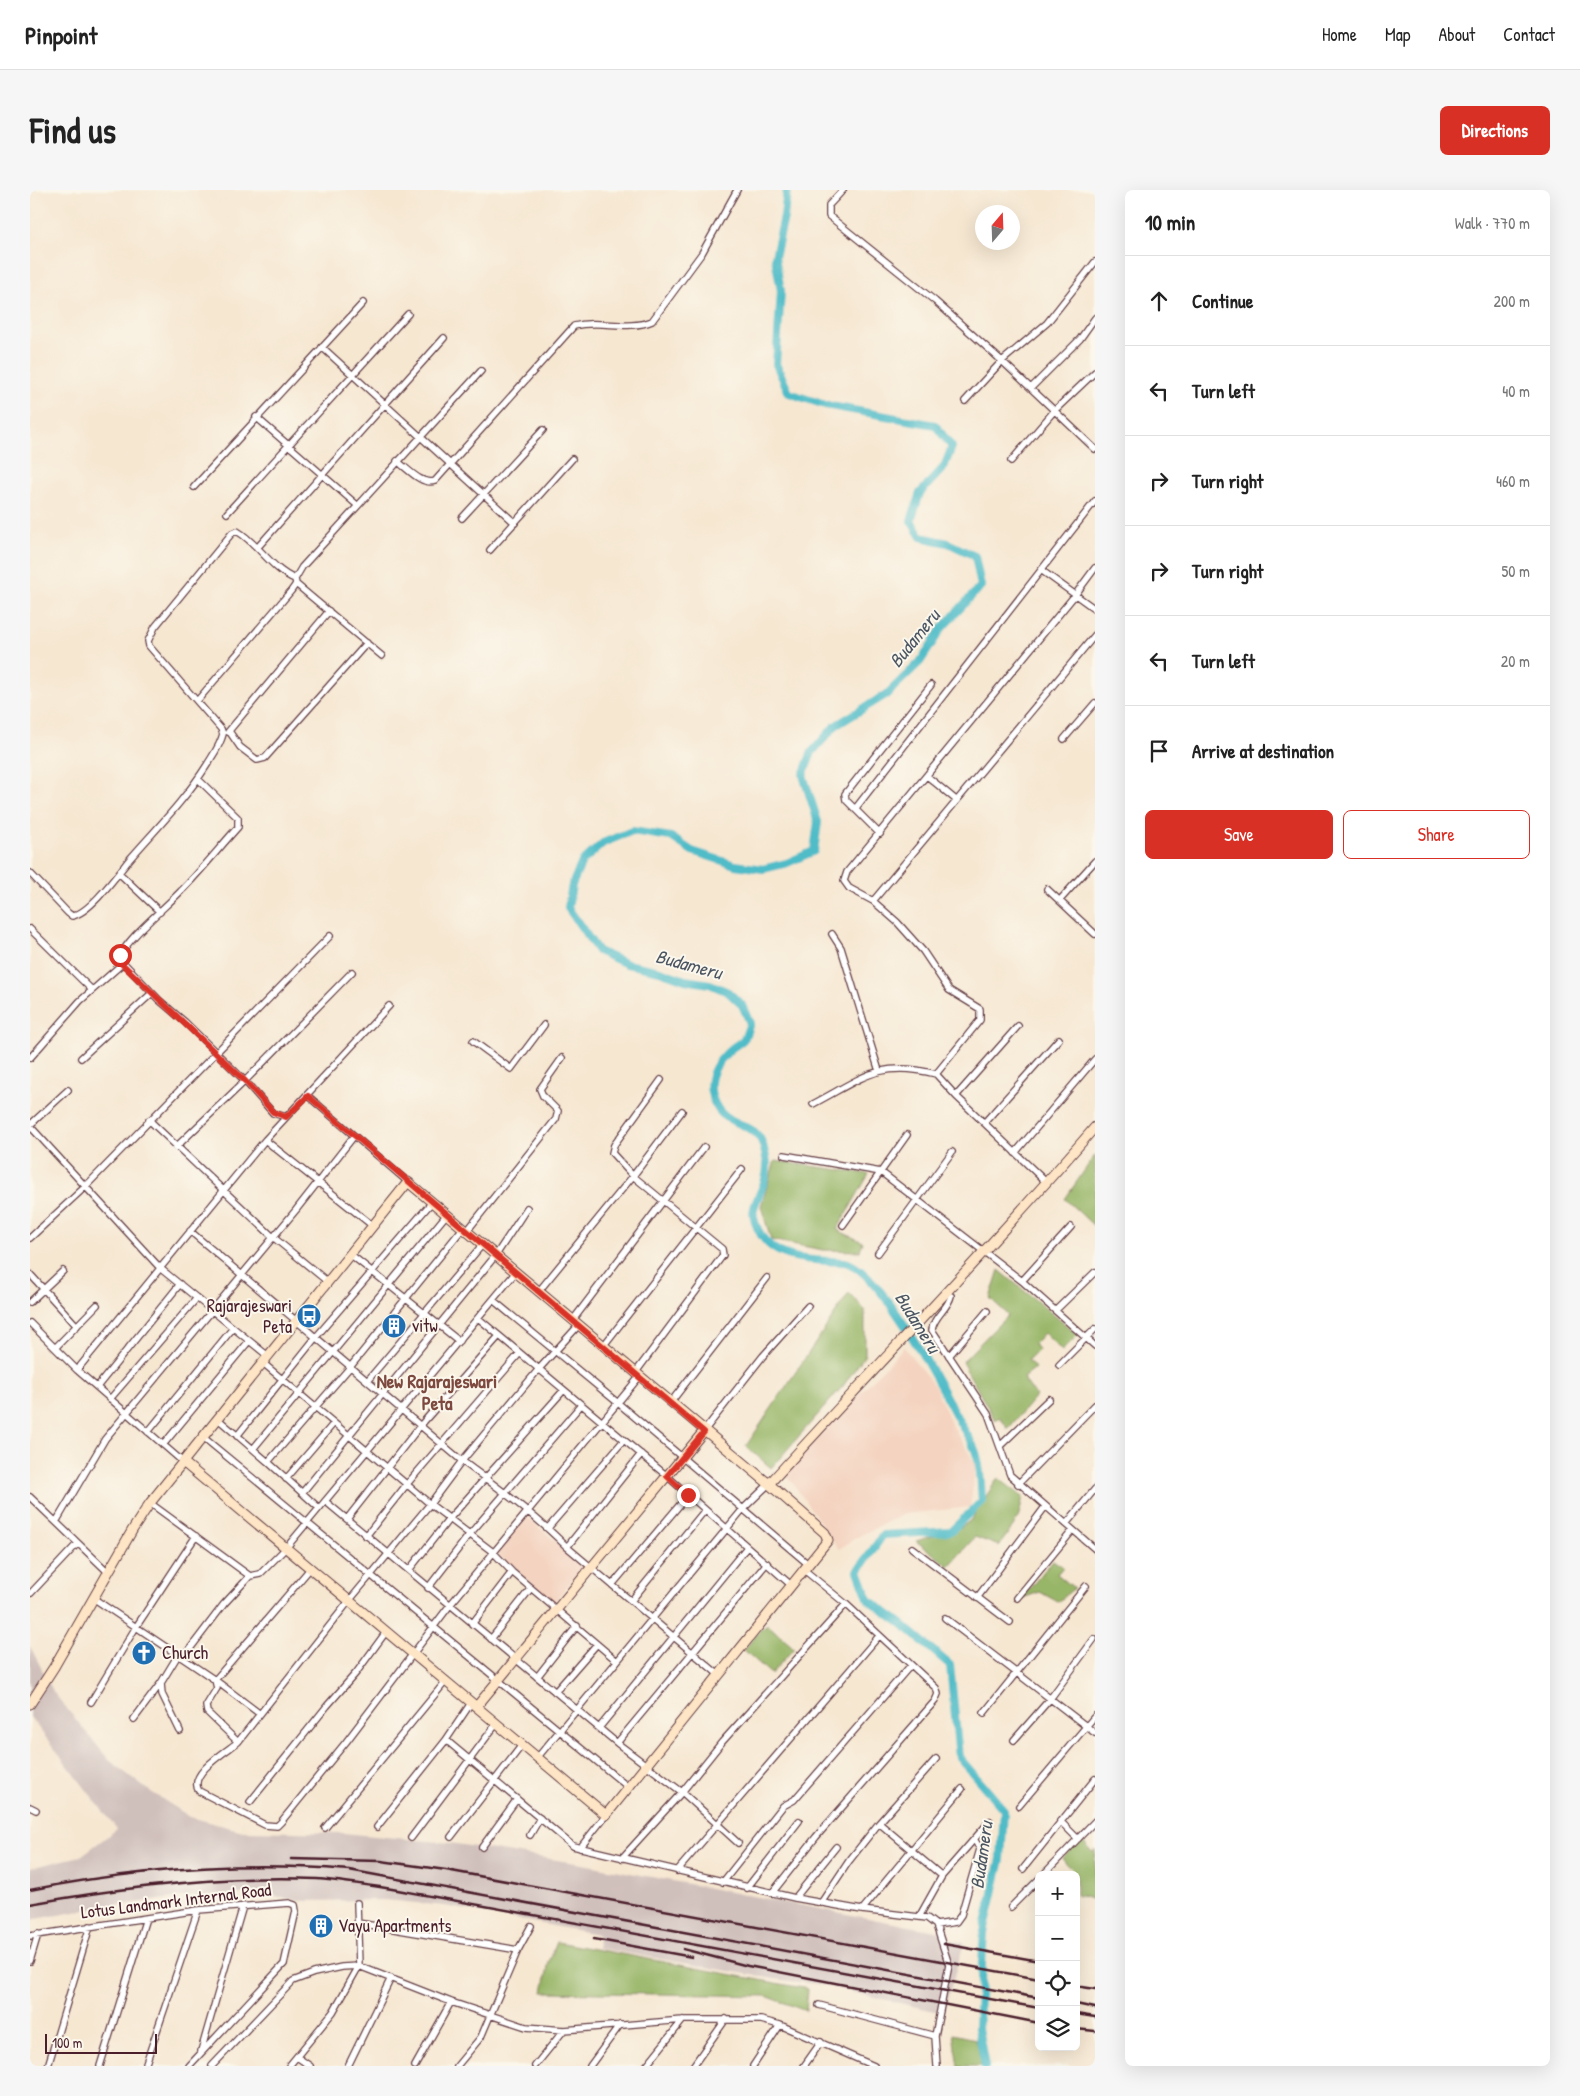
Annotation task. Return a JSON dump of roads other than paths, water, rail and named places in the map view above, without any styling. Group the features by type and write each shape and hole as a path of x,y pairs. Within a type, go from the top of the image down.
{"street":[{"path":"397,461 424,481 430,483 435,481 574,326 599,323 640,324 652,321 702,253 737,190"},
{"path":"843,190 829,205 829,216 935,301 1002,360 1095,449"},
{"path":"965,401 1002,360 1046,323 1095,262"},
{"path":"194,487 256,417 363,303"},
{"path":"228,513 408,314"},
{"path":"1031,388 1080,339 1095,318"},
{"path":"257,548 444,338"},
{"path":"322,347 515,524"},
{"path":"197,701 296,581 302,567 481,371"},
{"path":"1010,461 1055,410 1095,372"},
{"path":"256,417 357,505"},
{"path":"462,518 543,430"},
{"path":"490,550 572,459"},
{"path":"855,810 1095,501"},
{"path":"367,643 265,758 257,760 246,754 217,724 149,646 150,636 155,627 232,533 236,531 244,536 382,656"},
{"path":"936,1074 980,1020 980,1009 949,990 933,965 897,922 873,901 849,888 844,881 847,872 928,776 1095,568"},
{"path":"1042,570 1095,609"},
{"path":"30,873 72,916 81,913 173,812 198,779 226,733 329,611"},
{"path":"873,901 1095,635"},
{"path":"880,834 846,800 844,797 846,791 931,684"},
{"path":"1064,739 1095,702"},
{"path":"928,776 956,800"},
{"path":"198,779 238,818 239,823 182,891 124,949 120,959 122,964 216,1052 273,1112 286,1117"},
{"path":"1060,900 1095,861"},
{"path":"119,873 160,912"},
{"path":"1047,889 1094,932"},
{"path":"30,929 92,990"},
{"path":"832,934 841,948 879,1071"},
{"path":"30,1238 85,1187 330,936"},
{"path":"30,1058 80,1001 122,964"},
{"path":"176,1147 245,1081 352,972"},
{"path":"81,1058 152,993"},
{"path":"77,1370 266,1140 388,1006"},
{"path":"473,1041 511,1069 544,1025"},
{"path":"956,1096 1018,1026"},
{"path":"984,1124 1059,1039"},
{"path":"268,1462 316,1408 556,1119 558,1111 543,1096 540,1089 562,1058"},
{"path":"1015,1153 1095,1059"},
{"path":"813,1104 879,1071 900,1068 936,1074 984,1124 1047,1183"},
{"path":"661,1080 612,1149 615,1159 633,1176 663,1201 696,1227 722,1249 724,1255 618,1403 412,1652 346,1742 277,1826 270,1827 253,1820 207,1797 197,1788 203,1770 238,1742 370,1574 555,1351 663,1201 704,1146"},
{"path":"68,1090 30,1126 161,1268 249,1341 282,1380 298,1394 430,1504 493,1552 512,1572 618,1661"},
{"path":"308,1096 638,1374 704,1432 769,1484 828,1536 826,1544 791,1584 580,1848"},
{"path":"539,1292 633,1176 682,1111"},
{"path":"149,1120 224,1193 273,1237 328,1282"},
{"path":"537,1758 743,1509 769,1484 876,1366 948,1294 1095,1127"},
{"path":"843,1225 907,1135"},
{"path":"56,1522 105,1439 273,1237 354,1136"},
{"path":"266,1140 373,1226"},
{"path":"878,1253 952,1152"},
{"path":"784,1155 881,1172 1022,1281 1095,1346"},
{"path":"604,1346 742,1169"},
{"path":"30,1704 54,1667 150,1503 408,1182"},
{"path":"237,1436 316,1336 432,1202"},
{"path":"302,1493 440,1326 496,1255 527,1208"},
{"path":"253,1449 447,1214"},
{"path":"1022,1281 1071,1227"},
{"path":"190,1231 462,1461 548,1528 591,1568 673,1638 719,1674"},
{"path":"368,1380 483,1244"},
{"path":"350,1254 459,1341"},
{"path":"30,1302 63,1271"},
{"path":"134,1719 180,1656 224,1604 250,1576 260,1574 286,1548 516,1272"},
{"path":"1056,1310 1095,1272"},
{"path":"30,1274 77,1326"},
{"path":"671,1402 767,1278"},
{"path":"97,1387 180,1284"},
{"path":"948,1294 946,1307 935,1321 932,1330 988,1414 1001,1445 1007,1470 1018,1484 1095,1549"},
{"path":"110,1399 197,1298"},
{"path":"493,1300 743,1509 936,1688 938,1697 816,1837 772,1893"},
{"path":"55,1348 96,1305"},
{"path":"377,1827 474,1705 516,1660 704,1432 763,1356 808,1306"},
{"path":"949,1356 987,1311"},
{"path":"478,1318 667,1476 746,1547 791,1584"},
{"path":"30,1324 77,1370 286,1548 309,1570 349,1600 606,1815"},
{"path":"148,1432 233,1328"},
{"path":"1059,1365 1095,1329"},
{"path":"347,1519 420,1426 499,1336"},
{"path":"163,1445 249,1341"},
{"path":"366,1536 442,1443 519,1354"},
{"path":"409,1570 449,1519 563,1391"},
{"path":"1001,1445 1049,1399"},
{"path":"428,1588 469,1535 506,1494 580,1405"},
{"path":"1018,1484 1095,1405"},
{"path":"218,1419 319,1508"},
{"path":"286,1479 334,1423"},
{"path":"203,1437 628,1787"},
{"path":"548,1528 624,1440"},
{"path":"567,1547 641,1454"},
{"path":"1066,1524 1095,1489"},
{"path":"612,1585 688,1495"},
{"path":"30,1497 108,1572"},
{"path":"325,1501 645,1766 682,1792 738,1843"},
{"path":"150,1503 250,1576"},
{"path":"978,1598 1045,1507"},
{"path":"631,1601 705,1510"},
{"path":"1017,1598 1073,1530"},
{"path":"91,1702 136,1627 196,1536"},
{"path":"31,1593 77,1544"},
{"path":"599,1728 746,1547"},
{"path":"912,1548 1010,1622"},
{"path":"617,1743 767,1563"},
{"path":"215,1680 309,1570"},
{"path":"472,1624 512,1572"},
{"path":"984,1713 1086,1586"},
{"path":"491,1639 531,1588"},
{"path":"93,1598 215,1680 260,1714"},
{"path":"622,1858 682,1792 722,1742 846,1604"},
{"path":"944,1618 1095,1733"},
{"path":"537,1677 577,1626"},
{"path":"250,1802 356,1673 386,1632"},
{"path":"677,1871 880,1636"},
{"path":"1014,1740 1050,1699 1094,1639"},
{"path":"555,1692 597,1644"},
{"path":"723,1882 783,1806 794,1800 911,1665"},
{"path":"215,1680 217,1688 206,1706 207,1712 238,1742"},
{"path":"325,1828 446,1681"},
{"path":"161,1683 162,1694 180,1731"},
{"path":"1019,1806 1095,1716"},
{"path":"411,1838 496,1723"},
{"path":"446,1740 573,1846 795,1898 862,1910 927,1918 936,1925 949,1965 935,2036 937,2066"},
{"path":"451,1837 522,1745"},
{"path":"822,1903 849,1861 879,1823 936,1758"},
{"path":"1023,1869 1095,1779"},
{"path":"862,1910 962,1789"},
{"path":"482,1847 517,1800"},
{"path":"530,1835 540,1818"},
{"path":"747,1888 799,1821"},
{"path":"1060,1821 1078,1839"},
{"path":"1047,1871 1095,1821"},
{"path":"919,1917 942,1876 990,1822"},
{"path":"879,1823 942,1876"},
{"path":"936,1925 956,1922 961,1915 980,1849 974,1840"},
{"path":"795,1898 836,1847"},
{"path":"1011,1907 1035,1883"},
{"name":"Lotus Landmark Internal Road","path":"30,1936 198,1910 289,1903 295,1906 296,1911 284,1964 201,2054"},
{"path":"289,2066 333,2012 359,1966 357,1903"},
{"path":"189,2066 201,2054 243,1906"},
{"path":"145,2066 198,1910"},
{"path":"100,2066 146,1918"},
{"path":"358,1923 518,1950"},
{"path":"48,2066 90,1926"},
{"path":"457,2066 481,2037 518,1950 531,1926"},
{"path":"30,1961 38,1934"},
{"path":"212,2066 293,1981 314,1973 342,1967 359,1966 489,2016 526,2027 564,2030 683,2020 753,2019 780,2024 864,2064 874,2066"},
{"path":"348,2066 391,1978"},
{"path":"415,2066 451,2002"},
{"path":"818,2005 935,2036"},
{"path":"693,2066 726,2019"},
{"path":"647,2066 683,2020"},
{"path":"753,2066 780,2024"},
{"path":"590,2066 620,2025"},
{"path":"535,2066 564,2030"},
{"path":"804,2066 821,2042"},
{"path":"298,2057 310,2066"}],"waterway":[{"name":"Budameru","path":"787,190 784,217 775,257 781,291 776,364 789,393 825,405 935,425 952,447 944,467 920,493 911,521 921,537 948,543 975,556 981,586 942,628 920,662 887,694 835,726 812,752 803,775 818,822 814,851 787,863 763,869 735,865 692,851 671,837 632,831 603,843 582,862 572,885 568,908 598,951 627,964 660,971 685,980 710,984 728,992 742,1005 750,1023 747,1032 743,1040 732,1048 719,1062 712,1077 711,1092 713,1101 718,1109 729,1119 755,1132 763,1145 767,1170 754,1206 753,1212 756,1226 767,1243 782,1253 810,1260 846,1262 863,1272 894,1309 938,1381 976,1451 982,1501 951,1531 883,1535 858,1571 869,1600 902,1624 950,1665 959,1757 1004,1810 1001,1859 984,1932 978,2028 985,2066"}],"railway":[{"path":"291,1859 381,1861 446,1870 1035,1978"},
{"path":"30,1890 109,1877 189,1869 269,1866 349,1870 1035,1997"},
{"path":"30,1904 101,1892 173,1884 245,1879 317,1879 392,1889 1035,2007"},
{"path":"594,1939 692,1957"},
{"path":"944,1944 1035,1960"},
{"path":"683,1949 748,1966 1035,2022"},
{"path":"1080,1987 1095,1989"},
{"path":"1080,2005 1095,2008"},
{"path":"1080,2015 1095,2017"},
{"path":"1080,2029 1095,2031"}],"place":[{"name":"Rajarajeswari Peta","path":"309,1316"},
{"name":"vitw","path":"394,1326"},
{"name":"Church","path":"144,1653"},
{"name":"Vayu Apartments","path":"321,1926"}],"district":[{"name":"New Rajarajeswari Peta","path":"437,1392"}]}
